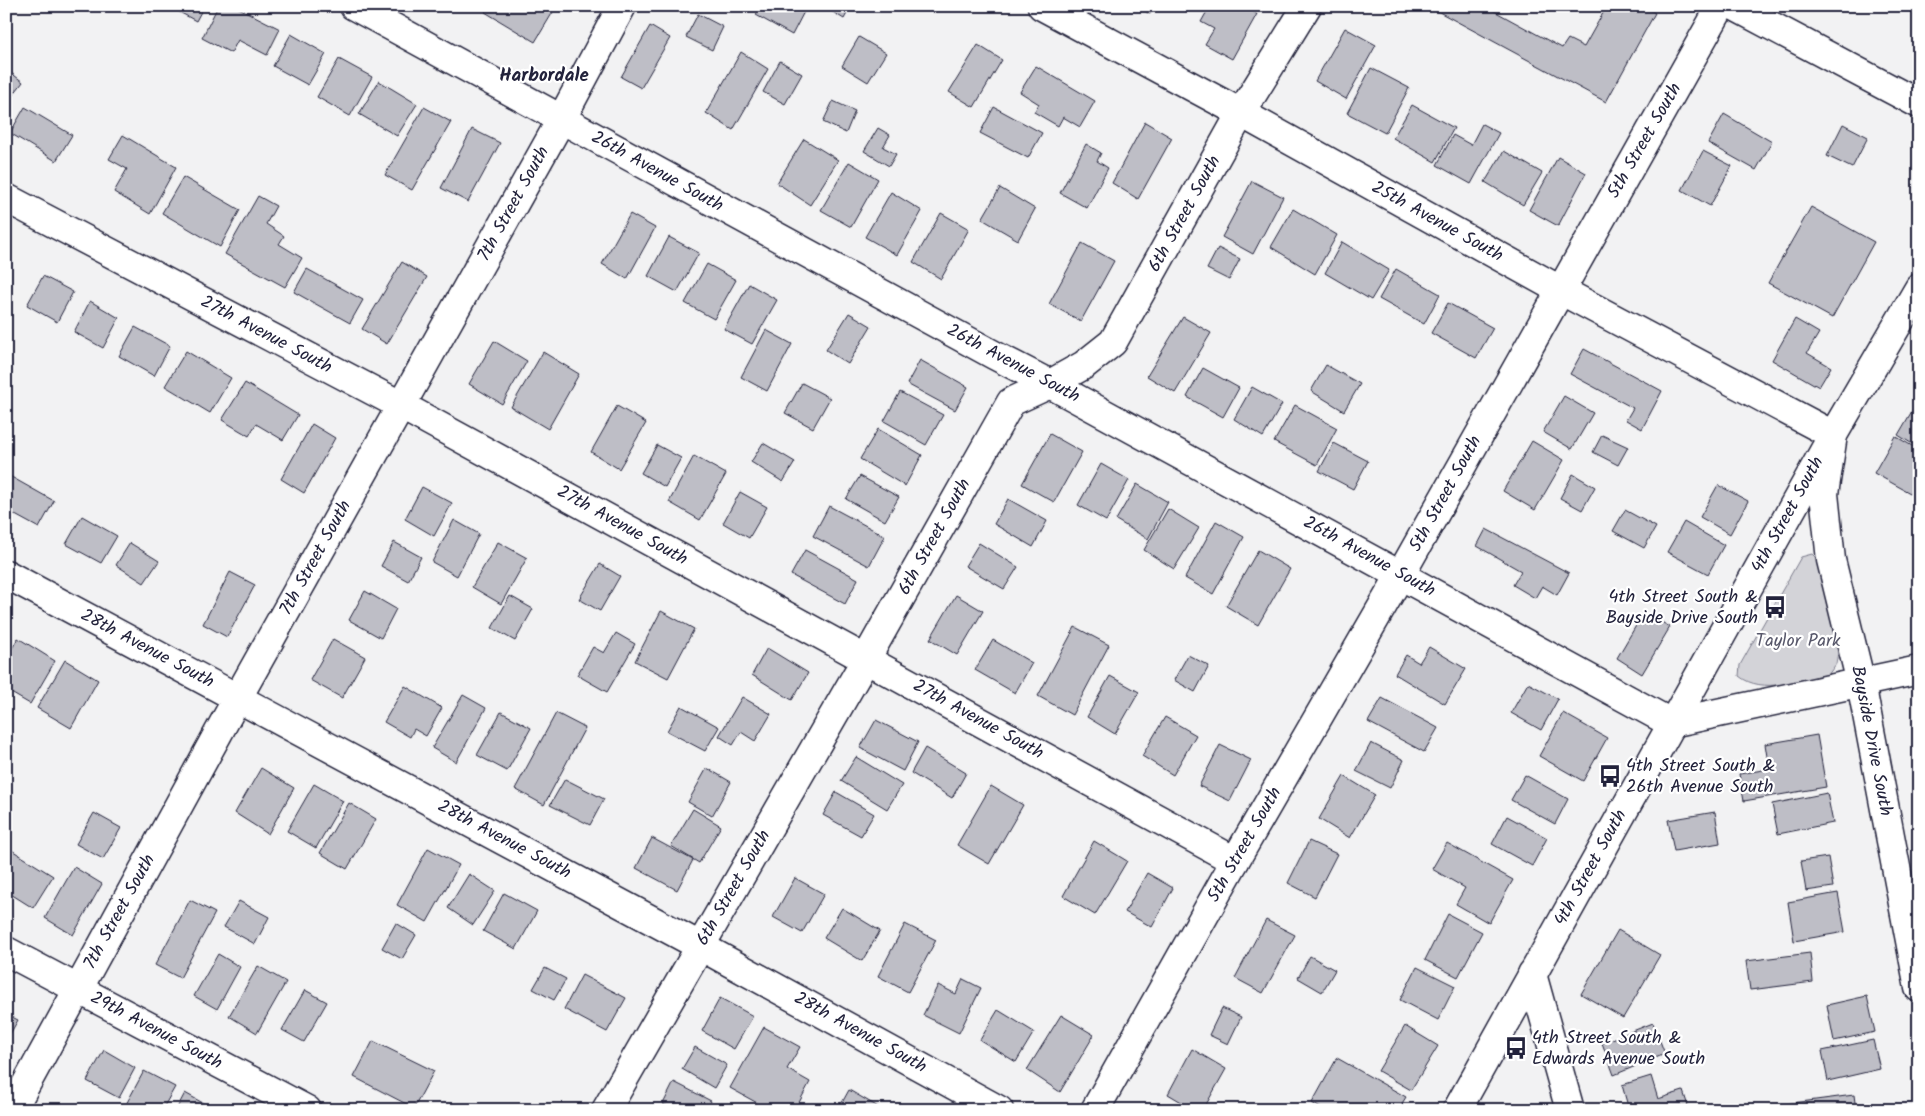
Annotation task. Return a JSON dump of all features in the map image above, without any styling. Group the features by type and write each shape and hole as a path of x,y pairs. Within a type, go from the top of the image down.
{"street":[{"name":"26th Avenue South","path":"354,6 994,355 1401,574 1671,723"},
{"name":"7th Street South","path":"12,1110 238,697 561,120 622,6"},
{"name":"25th Avenue South","path":"1042,6 1560,290 1833,435"},
{"name":"6th Street South","path":"606,1110 866,659 1011,402 1050,384 1084,365 1113,342 1241,114 1307,6"},
{"name":"5th Street South","path":"1095,1110 1235,861 1401,574 1721,6"},
{"path":"1734,6 1919,104"},
{"name":"27th Avenue South","path":"6,198 402,406 1235,861"},
{"name":"4th Street South","path":"1456,1110 1833,435 1919,288"},
{"name":"Bayside Drive South","path":"1833,435 1824,494 1831,560 1861,683 1919,988"},
{"name":"28th Avenue South","path":"6,574 700,946 999,1110"},
{"path":"1671,723 1919,670"},
{"name":"29th Avenue South","path":"6,951 307,1110"},
{"path":"1532,974 1570,1110"}],"green space":[{"name":"Taylor Park","path":"1812,554 1820,562 1839,646 1836,664 1828,675 1794,683 1759,685 1748,682 1739,676 1740,665 1801,557"}],"building":[{"path":"168,6 204,6 196,21"},
{"path":"218,6 235,6 280,29 267,55 238,40 231,53 202,38"},
{"path":"488,6 544,6 553,12 535,42 485,12"},
{"path":"760,6 807,6 792,35 756,15"},
{"path":"823,6 851,6 844,19"},
{"path":"1135,6 1155,6 1150,14"},
{"path":"1210,6 1242,6 1257,14 1232,59 1205,44 1214,29 1201,22"},
{"path":"1428,6 1485,6 1562,48 1568,39 1584,47 1607,6 1644,6 1655,13 1606,102"},
{"path":"698,14 723,27 712,50 686,37"},
{"path":"650,26 670,38 641,88 621,77"},
{"path":"1345,28 1376,45 1346,99 1315,81"},
{"path":"291,34 326,54 308,85 273,66"},
{"path":"859,37 886,53 868,82 842,66"},
{"path":"978,45 1002,60 974,107 949,92"},
{"path":"741,52 768,69 733,130 706,113"},
{"path":"339,59 372,77 350,116 317,97"},
{"path":"780,61 802,74 785,104 763,92"},
{"path":"1036,66 1095,101 1080,127 1063,117 1058,126 1034,112 1039,104 1020,92"},
{"path":"1371,68 1409,88 1385,133 1347,113"},
{"path":"6,69 23,82 6,104"},
{"path":"379,81 417,104 397,136 359,114"},
{"path":"833,101 855,111 846,133 823,122"},
{"path":"1412,105 1454,128 1435,162 1393,138"},
{"path":"25,107 72,135 56,161 10,133"},
{"path":"424,107 451,122 412,190 385,175"},
{"path":"994,107 1042,133 1028,158 980,133"},
{"path":"1724,114 1772,142 1756,170 1708,143"},
{"path":"1145,122 1172,138 1138,199 1112,183"},
{"path":"1482,124 1499,133 1471,184 1437,165 1453,135 1471,145"},
{"path":"1843,124 1868,137 1852,168 1827,156"},
{"path":"878,128 890,135 883,147 896,154 889,166 864,151"},
{"path":"472,129 500,143 468,202 441,188"},
{"path":"123,135 176,167 150,214 114,192 127,169 109,159"},
{"path":"804,139 838,160 810,205 777,183"},
{"path":"1086,144 1101,153 1097,161 1108,168 1087,208 1060,193"},
{"path":"1504,151 1542,173 1523,205 1485,182"},
{"path":"1703,151 1732,166 1710,206 1682,190"},
{"path":"1558,157 1586,173 1558,226 1529,210"},
{"path":"849,162 878,179 851,227 821,210"},
{"path":"183,177 240,210 220,247 162,213"},
{"path":"1252,181 1283,197 1253,254 1222,237"},
{"path":"1000,188 1035,209 1018,240 982,219"},
{"path":"891,192 922,211 897,255 865,237"},
{"path":"258,196 276,206 266,224 284,236 279,244 302,258 285,287 225,254"},
{"path":"1811,207 1874,242 1832,318 1768,283"},
{"path":"1293,209 1337,235 1315,274 1271,247"},
{"path":"941,213 969,229 941,279 913,262"},
{"path":"630,214 655,228 627,279 602,264"},
{"path":"669,237 699,253 677,292 648,276"},
{"path":"1342,242 1389,270 1371,300 1325,273"},
{"path":"1082,243 1114,261 1081,321 1049,304"},
{"path":"1218,248 1240,259 1229,280 1207,269"},
{"path":"402,262 427,277 387,344 362,329"},
{"path":"707,264 736,280 714,319 685,303"},
{"path":"307,269 363,300 350,323 294,292"},
{"path":"1396,269 1440,294 1424,324 1379,299"},
{"path":"43,276 73,292 57,322 27,305"},
{"path":"749,284 777,300 752,344 724,329"},
{"path":"90,301 119,318 103,348 74,332"},
{"path":"1448,303 1493,328 1476,358 1431,333"},
{"path":"849,313 871,326 848,364 826,350"},
{"path":"1183,317 1211,333 1175,393 1147,376"},
{"path":"1795,319 1819,333 1807,353 1831,367 1819,387 1772,360"},
{"path":"135,327 170,346 154,376 119,356"},
{"path":"766,330 792,344 767,391 741,377"},
{"path":"494,341 527,361 502,404 469,384"},
{"path":"1584,349 1662,391 1642,429 1626,420 1633,408 1570,374"},
{"path":"186,351 231,378 210,413 165,386"},
{"path":"543,352 579,374 548,429 511,407"},
{"path":"920,360 968,387 955,410 907,384"},
{"path":"1326,365 1360,384 1344,411 1311,391"},
{"path":"1203,368 1239,388 1223,417 1187,397"},
{"path":"245,383 298,415 283,440 256,424 249,436 222,420"},
{"path":"802,383 830,398 813,428 785,413"},
{"path":"1252,387 1282,404 1263,437 1234,419"},
{"path":"900,392 943,415 926,445 884,421"},
{"path":"1564,396 1593,413 1572,449 1543,432"},
{"path":"1919,399 1919,448 1898,435"},
{"path":"1295,405 1337,428 1317,465 1274,442"},
{"path":"617,406 646,423 619,469 591,452"},
{"path":"312,424 335,438 304,493 281,479"},
{"path":"878,429 922,455 905,486 860,459"},
{"path":"1050,434 1082,452 1054,502 1022,484"},
{"path":"1602,435 1628,447 1618,465 1593,452"},
{"path":"1895,436 1919,450 1919,498 1874,473"},
{"path":"1532,441 1564,460 1535,510 1503,491"},
{"path":"763,443 795,462 783,482 751,462"},
{"path":"1334,443 1368,461 1353,489 1319,471"},
{"path":"657,445 681,458 665,487 641,473"},
{"path":"694,456 726,474 700,520 669,502"},
{"path":"1101,464 1129,480 1106,521 1078,505"},
{"path":"6,474 54,501 39,528 6,510"},
{"path":"1573,474 1595,487 1582,510 1560,498"},
{"path":"860,476 899,497 885,521 846,499"},
{"path":"1137,484 1168,502 1148,539 1116,520"},
{"path":"1718,485 1748,501 1730,534 1700,517"},
{"path":"422,487 452,503 434,536 405,519"},
{"path":"740,492 767,507 749,538 723,523"},
{"path":"1008,499 1047,521 1033,547 994,524"},
{"path":"829,506 885,536 869,566 813,536"},
{"path":"1168,509 1199,528 1174,569 1144,550"},
{"path":"1625,510 1656,527 1644,548 1613,531"},
{"path":"82,516 117,536 101,563 66,544"},
{"path":"454,520 479,534 457,576 432,562"},
{"path":"1216,521 1244,537 1213,594 1185,578"},
{"path":"1684,522 1724,545 1708,574 1667,552"},
{"path":"1486,529 1569,573 1557,595 1542,586 1535,598 1513,585 1521,571 1477,546"},
{"path":"394,542 421,557 408,581 381,566"},
{"path":"498,542 527,558 501,604 472,587"},
{"path":"130,543 159,561 144,583 116,565"},
{"path":"979,543 1018,567 1004,589 965,566"},
{"path":"1919,546 1919,574 1913,548"},
{"path":"805,550 858,579 845,604 791,575"},
{"path":"1258,550 1290,569 1258,625 1226,606"},
{"path":"600,564 620,576 600,611 579,599"},
{"path":"230,572 255,585 227,637 203,624"},
{"path":"365,591 396,609 381,638 349,620"},
{"path":"956,595 983,611 957,655 930,639"},
{"path":"510,596 533,609 515,641 492,628"},
{"path":"661,611 694,629 668,678 635,661"},
{"path":"1644,612 1670,627 1642,674 1617,658"},
{"path":"1075,627 1109,645 1072,715 1038,696"},
{"path":"616,633 635,644 607,692 577,675 593,647 604,653"},
{"path":"18,638 55,661 30,704 6,690 6,659"},
{"path":"333,639 365,657 342,698 310,680"},
{"path":"993,640 1032,663 1015,693 975,670"},
{"path":"1429,647 1466,669 1445,704 1395,674 1406,655 1419,663"},
{"path":"767,648 808,673 792,700 752,675"},
{"path":"1188,655 1209,666 1195,692 1174,680"},
{"path":"65,660 98,680 71,728 37,708"},
{"path":"1110,676 1139,692 1115,734 1087,717"},
{"path":"1528,683 1558,699 1541,730 1511,713"},
{"path":"405,686 442,708 426,736 414,729 410,737 384,722"},
{"path":"463,695 486,708 456,762 432,748"},
{"path":"742,697 771,714 755,741 741,732 733,745 719,736"},
{"path":"1382,698 1438,728 1424,752 1368,722"},
{"path":"681,706 719,727 705,751 667,731"},
{"path":"501,712 531,728 507,771 477,755"},
{"path":"556,713 585,728 544,805 515,789"},
{"path":"1563,713 1607,738 1583,781 1539,756"},
{"path":"1165,717 1196,735 1173,775 1142,756"},
{"path":"876,720 918,742 903,771 860,748"},
{"path":"1817,735 1826,787 1744,801 1739,774 1769,769 1765,744"},
{"path":"1371,743 1404,760 1390,788 1356,771"},
{"path":"1220,745 1251,760 1230,801 1199,786"},
{"path":"925,748 966,773 952,798 911,773"},
{"path":"856,757 902,785 887,809 841,781"},
{"path":"261,768 294,788 268,834 235,813"},
{"path":"707,768 731,782 712,816 688,802"},
{"path":"1525,775 1568,799 1555,824 1511,800"},
{"path":"1344,776 1375,795 1350,838 1319,819"},
{"path":"565,779 604,799 590,825 550,805"},
{"path":"314,784 343,801 316,848 287,831"},
{"path":"991,786 1023,805 989,864 957,845"},
{"path":"836,792 874,814 861,836 823,815"},
{"path":"1827,793 1833,823 1778,834 1772,804"},
{"path":"349,803 376,819 347,869 320,853"},
{"path":"693,809 721,826 699,863 671,846"},
{"path":"1715,812 1720,843 1674,851 1668,820"},
{"path":"94,813 121,828 103,859 76,844"},
{"path":"1507,816 1547,838 1532,866 1492,844"},
{"path":"652,838 693,860 677,890 636,868"},
{"path":"1094,841 1127,861 1095,915 1063,896"},
{"path":"1309,841 1337,854 1315,897 1288,883"},
{"path":"1447,843 1513,880 1489,923 1456,904 1465,888 1432,869"},
{"path":"428,848 459,865 427,922 397,905"},
{"path":"10,849 53,876 33,908 6,891 6,856"},
{"path":"1828,857 1833,887 1806,891 1801,861"},
{"path":"74,867 102,884 73,935 45,918"},
{"path":"1147,873 1173,888 1152,927 1125,912"},
{"path":"469,874 495,891 473,925 448,908"},
{"path":"795,878 824,894 802,933 773,917"},
{"path":"504,893 537,911 516,949 483,931"},
{"path":"1838,893 1845,932 1794,941 1788,902"},
{"path":"190,900 215,913 180,978 155,965"},
{"path":"239,901 269,917 255,944 224,927"},
{"path":"842,908 880,931 862,961 824,938"},
{"path":"1448,914 1482,932 1458,977 1425,960"},
{"path":"1266,920 1295,935 1263,993 1235,978"},
{"path":"396,923 416,935 402,959 382,948"},
{"path":"905,924 936,940 908,992 878,976"},
{"path":"1618,930 1660,955 1623,1018 1581,994"},
{"path":"1810,953 1813,982 1750,990 1746,961"},
{"path":"218,954 240,967 217,1009 194,996"},
{"path":"1310,956 1335,970 1322,992 1298,978"},
{"path":"258,966 286,982 257,1033 229,1016"},
{"path":"1417,967 1455,986 1438,1020 1400,1000"},
{"path":"545,968 566,979 554,1000 533,989"},
{"path":"582,975 626,998 607,1032 564,1009"},
{"path":"963,979 981,988 959,1033 923,1015 938,985 956,994"},
{"path":"305,990 327,1002 304,1042 282,1030"},
{"path":"1867,996 1875,1032 1834,1041 1827,1005"},
{"path":"720,998 753,1016 734,1049 702,1031"},
{"path":"1222,1008 1241,1017 1228,1044 1209,1035"},
{"path":"998,1010 1034,1032 1016,1062 980,1040"},
{"path":"6,1014 18,1020 6,1041"},
{"path":"1061,1015 1094,1035 1060,1092 1027,1070"},
{"path":"1653,1023 1665,1054 1614,1075 1602,1043"},
{"path":"1405,1026 1438,1046 1411,1090 1378,1071"},
{"path":"764,1027 800,1047 787,1069 810,1082 795,1110 770,1110 730,1088"},
{"path":"1873,1040 1880,1069 1828,1081 1822,1051"},
{"path":"373,1041 434,1071 414,1108 354,1077"},
{"path":"695,1047 727,1065 714,1088 682,1069"},
{"path":"1192,1049 1226,1069 1203,1110 1195,1110 1168,1094"},
{"path":"104,1050 135,1068 119,1098 87,1081"},
{"path":"1337,1058 1406,1097 1398,1110 1324,1110 1312,1103"},
{"path":"144,1071 175,1087 162,1110 123,1110"},
{"path":"1651,1076 1658,1099 1683,1091 1688,1106 1674,1110 1629,1110 1622,1085"},
{"path":"674,1082 711,1101 707,1110 674,1110 663,1104"},
{"path":"849,1090 880,1108 879,1110 838,1110"},
{"path":"185,1093 210,1107 209,1110 176,1110"},
{"path":"1854,1095 1856,1110 1739,1110"}],"place":[{"name":"4th Street South & Bayside Drive South","path":"1775,607"},
{"name":"4th Street South & 26th Avenue South","path":"1610,776"},
{"name":"4th Street South & Edwards Avenue South","path":"1516,1048"}],"district":[{"name":"Harbordale","path":"544,76"}]}
